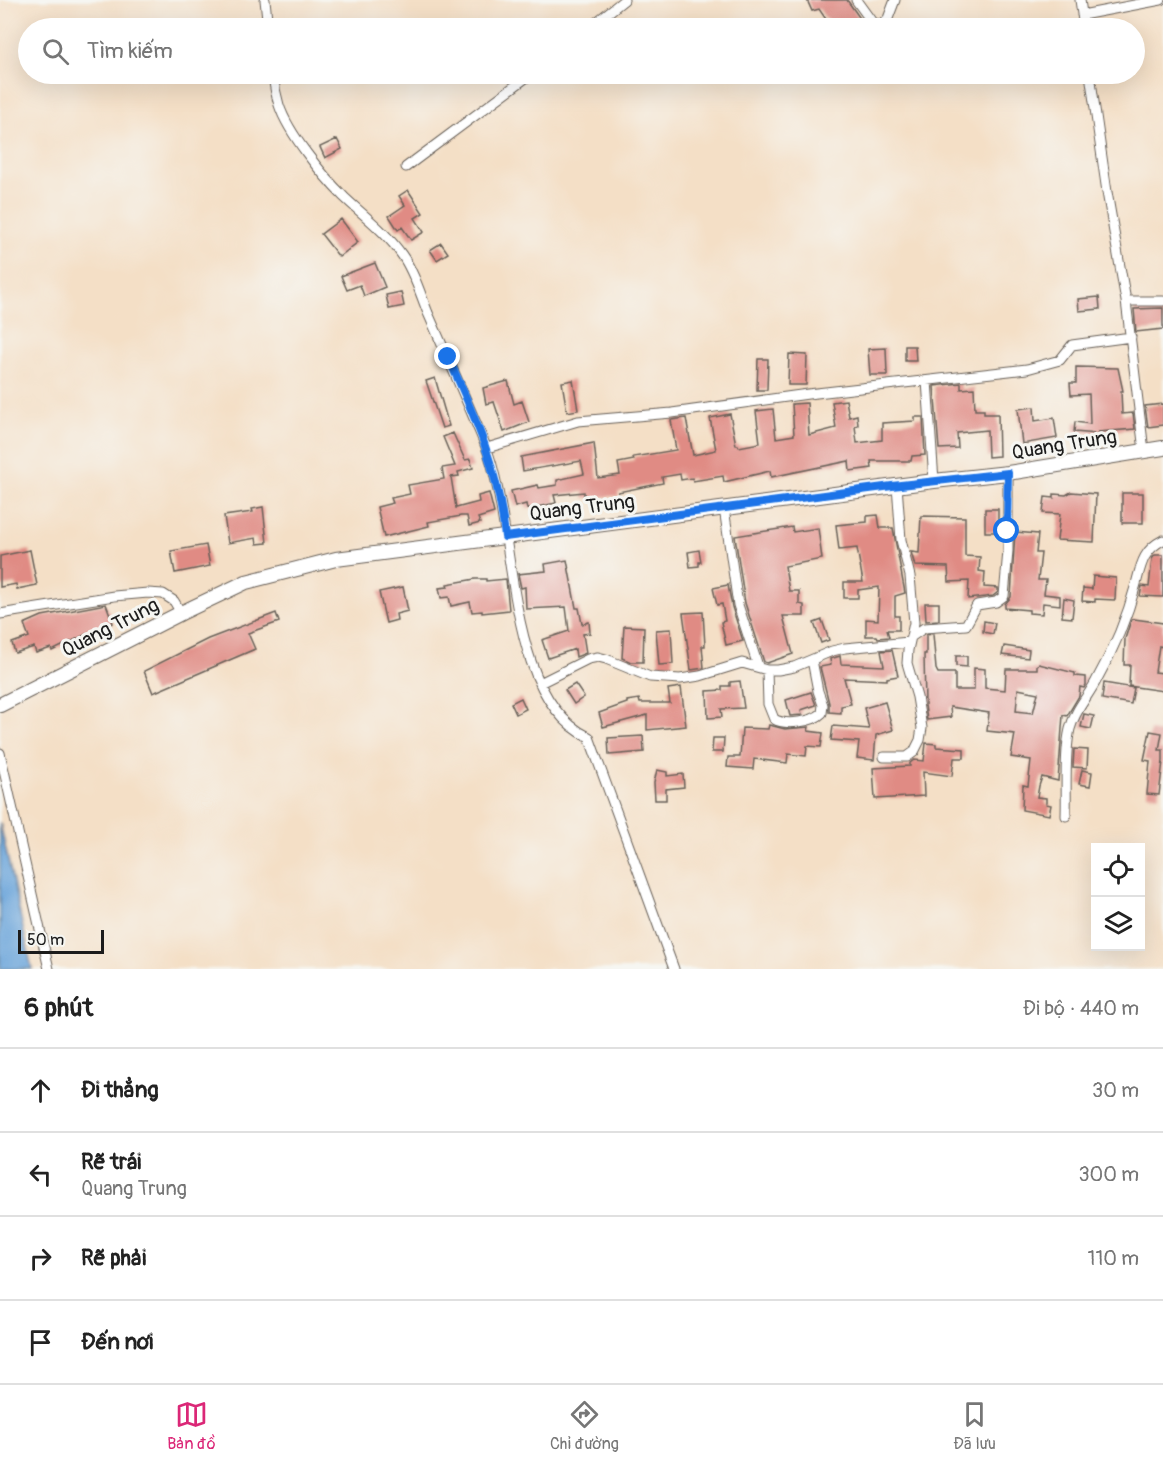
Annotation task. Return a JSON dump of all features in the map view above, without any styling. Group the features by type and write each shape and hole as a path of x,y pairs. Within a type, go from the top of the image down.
{"main road":[{"name":"Quang Trung","path":"0,705 246,582 336,559 897,485 1008,473 1163,448"}],"street":[{"path":"265,0 267,18"},
{"path":"602,18 624,0"},
{"path":"856,0 869,18"},
{"path":"888,18 896,0"},
{"path":"1080,0 1082,18"},
{"path":"1082,15 1161,0"},
{"path":"275,84 285,120 317,166 337,190 381,231 402,255 416,281 487,448 500,496 505,537 512,563 514,593 525,642 540,683 562,718 589,737 674,969"},
{"path":"406,167 518,84"},
{"path":"1091,84 1126,301 1144,451"},
{"path":"1126,301 1163,300"},
{"path":"487,448 578,421 638,417 1043,365 1060,360 1072,345 1131,337"},
{"path":"927,381 934,481"},
{"path":"540,683 588,659 597,657 635,673 658,679 694,677 742,663 762,668 794,667 832,651 910,639 924,628 966,625 977,605 996,602 1004,596 1007,561 1008,473"},
{"path":"884,757 907,757 914,752 920,740 922,728 920,709 907,663 915,623 910,576 901,540 897,485"},
{"path":"724,508 738,605 762,668 768,704 774,719 782,723 814,718 822,713 823,705 812,660"},
{"path":"1066,816 1067,747 1072,723 1111,653 1131,601 1145,554 1163,540"},
{"path":"0,614 148,593 163,594 174,602 181,613"},
{"path":"0,753 49,969"}],"water":[{"path":"0,823 32,969 0,969"}],"building":[{"path":"807,0 847,0 860,18 825,18 819,9 812,11"},
{"path":"337,139 342,149 325,158 320,147"},
{"path":"408,190 423,213 415,218 424,232 411,240 402,227 398,230 389,216 405,205 399,196"},
{"path":"341,219 358,242 339,257 321,234"},
{"path":"441,243 448,253 437,260 430,250"},
{"path":"375,263 385,287 364,296 360,285 347,290 341,276"},
{"path":"401,292 404,306 389,309 386,295"},
{"path":"1099,297 1100,309 1079,311 1078,299"},
{"path":"1163,308 1163,329 1136,332 1134,309"},
{"path":"905,346 915,346 916,361 905,361"},
{"path":"886,348 887,375 870,375 868,349"},
{"path":"789,354 807,355 806,385 788,385"},
{"path":"758,359 768,359 767,390 757,390"},
{"path":"1076,367 1118,368 1123,391 1121,391 1122,414 1133,413 1135,429 1098,432 1098,434 1074,432 1075,422 1090,424 1089,394 1071,395 1070,383 1076,383"},
{"path":"435,378 449,426 442,428 426,381"},
{"path":"573,380 578,410 567,412 562,382"},
{"path":"508,381 514,404 522,401 529,422 504,432 494,402 486,404 483,388"},
{"path":"961,383 961,389 974,388 975,410 984,410 984,414 998,414 999,456 988,457 987,430 957,433 958,448 939,449 934,386"},
{"path":"846,400 849,417 857,415 858,425 855,426 857,443 882,440 882,423 915,421 915,417 923,417 925,455 912,456 911,461 871,461 872,468 850,471 849,461 771,477 770,471 724,482 723,476 693,481 692,478 681,480 680,474 662,477 663,483 618,492 619,496 584,498 584,492 554,495 556,503 527,509 526,504 515,507 511,491 538,485 539,488 557,485 557,480 584,474 581,461 523,471 521,457 594,443 598,478 620,475 618,463 634,460 633,457 676,450 671,420 686,418 693,455 716,450 710,418 730,414 736,445 739,447 760,443 756,411 773,409 776,438 794,435 792,404 807,403 809,435 836,428 832,402"},
{"path":"1163,404 1163,425 1148,427 1145,406"},
{"path":"1034,407 1035,421 1054,418 1057,438 1022,444 1018,409"},
{"path":"453,433 465,460 470,459 473,468 458,472 459,476 451,477 456,508 479,502 478,496 489,493 494,513 478,518 480,523 469,526 467,516 461,516 428,522 429,526 384,537 377,507 393,503 391,498 410,494 408,485 444,479 442,468 455,466 443,437"},
{"path":"1071,492 1096,494 1094,542 1057,540 1060,514 1043,513 1045,497 1054,498 1054,494 1066,495"},
{"path":"1122,493 1143,493 1143,523 1122,523"},
{"path":"263,507 267,543 257,544 256,538 228,543 224,516 253,512 252,509"},
{"path":"985,509 998,509 998,532 985,532"},
{"path":"878,515 880,528 893,528 905,593 895,596 895,616 899,616 899,630 887,630 889,637 878,638 877,636 866,636 866,619 878,620 879,587 858,590 858,598 844,598 844,582 863,582 857,548 839,550 836,525 867,522 867,516"},
{"path":"921,516 965,517 965,556 980,557 979,571 985,572 984,587 998,588 998,592 993,596 968,599 969,581 949,582 948,567 915,566 911,552 919,553"},
{"path":"792,527 793,532 818,528 822,559 785,566 789,591 799,591 799,604 804,605 804,616 783,616 793,654 767,663 764,662 745,603 735,536"},
{"path":"1015,532 1038,534 1036,553 1041,553 1038,580 1046,580 1044,594 1060,596 1060,605 1043,603 1042,614 1029,613 1029,610 1005,608 1005,604 1011,597"},
{"path":"206,545 210,566 175,573 171,551"},
{"path":"30,550 37,585 17,589 16,584 0,587 0,556"},
{"path":"699,550 701,562 699,566 690,567 688,552"},
{"path":"1155,555 1163,555 1163,597 1140,596 1142,586 1149,587 1152,559"},
{"path":"567,560 576,608 579,608 582,624 589,622 590,633 583,634 586,653 576,657 575,649 548,658 542,640 569,631 566,607 526,609 525,587 521,588 518,574 546,571 545,564"},
{"path":"1093,576 1116,578 1115,600 1082,601 1083,588 1092,589"},
{"path":"486,579 486,581 506,579 509,610 472,612 470,602 451,606 449,597 441,598 439,588 448,587 447,584"},
{"path":"728,585 732,607 743,641 726,645 721,622 725,621 722,604 717,605 713,588"},
{"path":"403,587 408,611 396,614 397,620 386,623 379,592"},
{"path":"1064,598 1074,600 1072,618 1062,617"},
{"path":"925,603 939,603 939,620 926,621"},
{"path":"106,604 113,623 52,651 51,648 36,653 34,647 15,653 12,643 29,637 24,624 42,616"},
{"path":"703,612 704,668 691,670 683,613"},
{"path":"276,613 279,622 248,633 255,649 153,693 144,671 208,639"},
{"path":"822,620 829,640 821,643 814,623"},
{"path":"1131,620 1163,623 1163,647 1159,646 1155,672 1163,673 1163,691 1129,686 1130,665 1124,665 1125,639"},
{"path":"984,621 995,623 993,634 983,632"},
{"path":"624,626 644,627 643,662 631,662 622,658"},
{"path":"671,629 673,664 659,665 656,630"},
{"path":"933,634 938,673 955,673 955,690 974,690 974,668 985,669 985,688 1005,690 1006,669 1037,669 1039,664 1075,673 1075,676 1086,677 1086,685 1084,688 1080,687 1079,696 1067,716 1063,715 1058,781 1042,777 1039,786 1037,797 1046,798 1046,804 1051,805 1049,815 1022,810 1023,785 1028,786 1031,760 1011,757 1015,734 987,731 989,713 950,707 951,717 927,720 924,654 926,654 926,635","holes":["1018,689 1038,693 1033,713 1016,711"]},
{"path":"1004,646 1029,650 1028,658 1002,655"},
{"path":"892,650 898,676 887,678 887,680 844,678 851,704 841,706 841,713 829,712 820,667 831,665 830,659 840,656 841,664 884,666 881,651"},
{"path":"956,656 967,656 967,667 956,666"},
{"path":"740,681 744,708 721,709 722,717 708,718 707,691 722,690 722,686 730,686 730,682"},
{"path":"1104,683 1134,688 1131,704 1102,699"},
{"path":"575,684 584,697 574,704 565,690"},
{"path":"681,687 686,726 647,730 647,715 603,727 599,713 627,703 627,701 639,699 640,703 670,703 668,689"},
{"path":"811,692 816,705 801,710 802,715 790,716 786,700"},
{"path":"521,698 526,709 516,714 511,703"},
{"path":"885,702 893,730 876,735 874,760 857,758 859,742 831,740 833,726 869,729 864,708"},
{"path":"1084,714 1094,716 1091,729 1081,727"},
{"path":"769,725 785,729 809,727 808,731 823,733 821,747 807,746 806,756 788,754 787,763 754,759 753,769 727,767 728,757 740,757 742,728 768,729"},
{"path":"1150,731 1162,733 1159,750 1163,750 1163,761 1159,795 1147,794 1150,761 1144,760"},
{"path":"643,736 644,752 609,755 608,738"},
{"path":"713,738 724,738 723,752 712,752"},
{"path":"926,743 936,744 936,747 964,749 964,758 954,758 952,776 923,772 924,796 875,799 873,768 910,766 914,760 924,761"},
{"path":"1074,749 1088,750 1087,768 1073,767"},
{"path":"657,770 667,772 667,776 683,774 684,787 666,789 666,800 655,800 654,782"},
{"path":"1082,770 1092,772 1090,786 1079,784"}],"route":[{"path":"448,357 494,469 503,512 505,537 1008,473 1007,531"}]}
